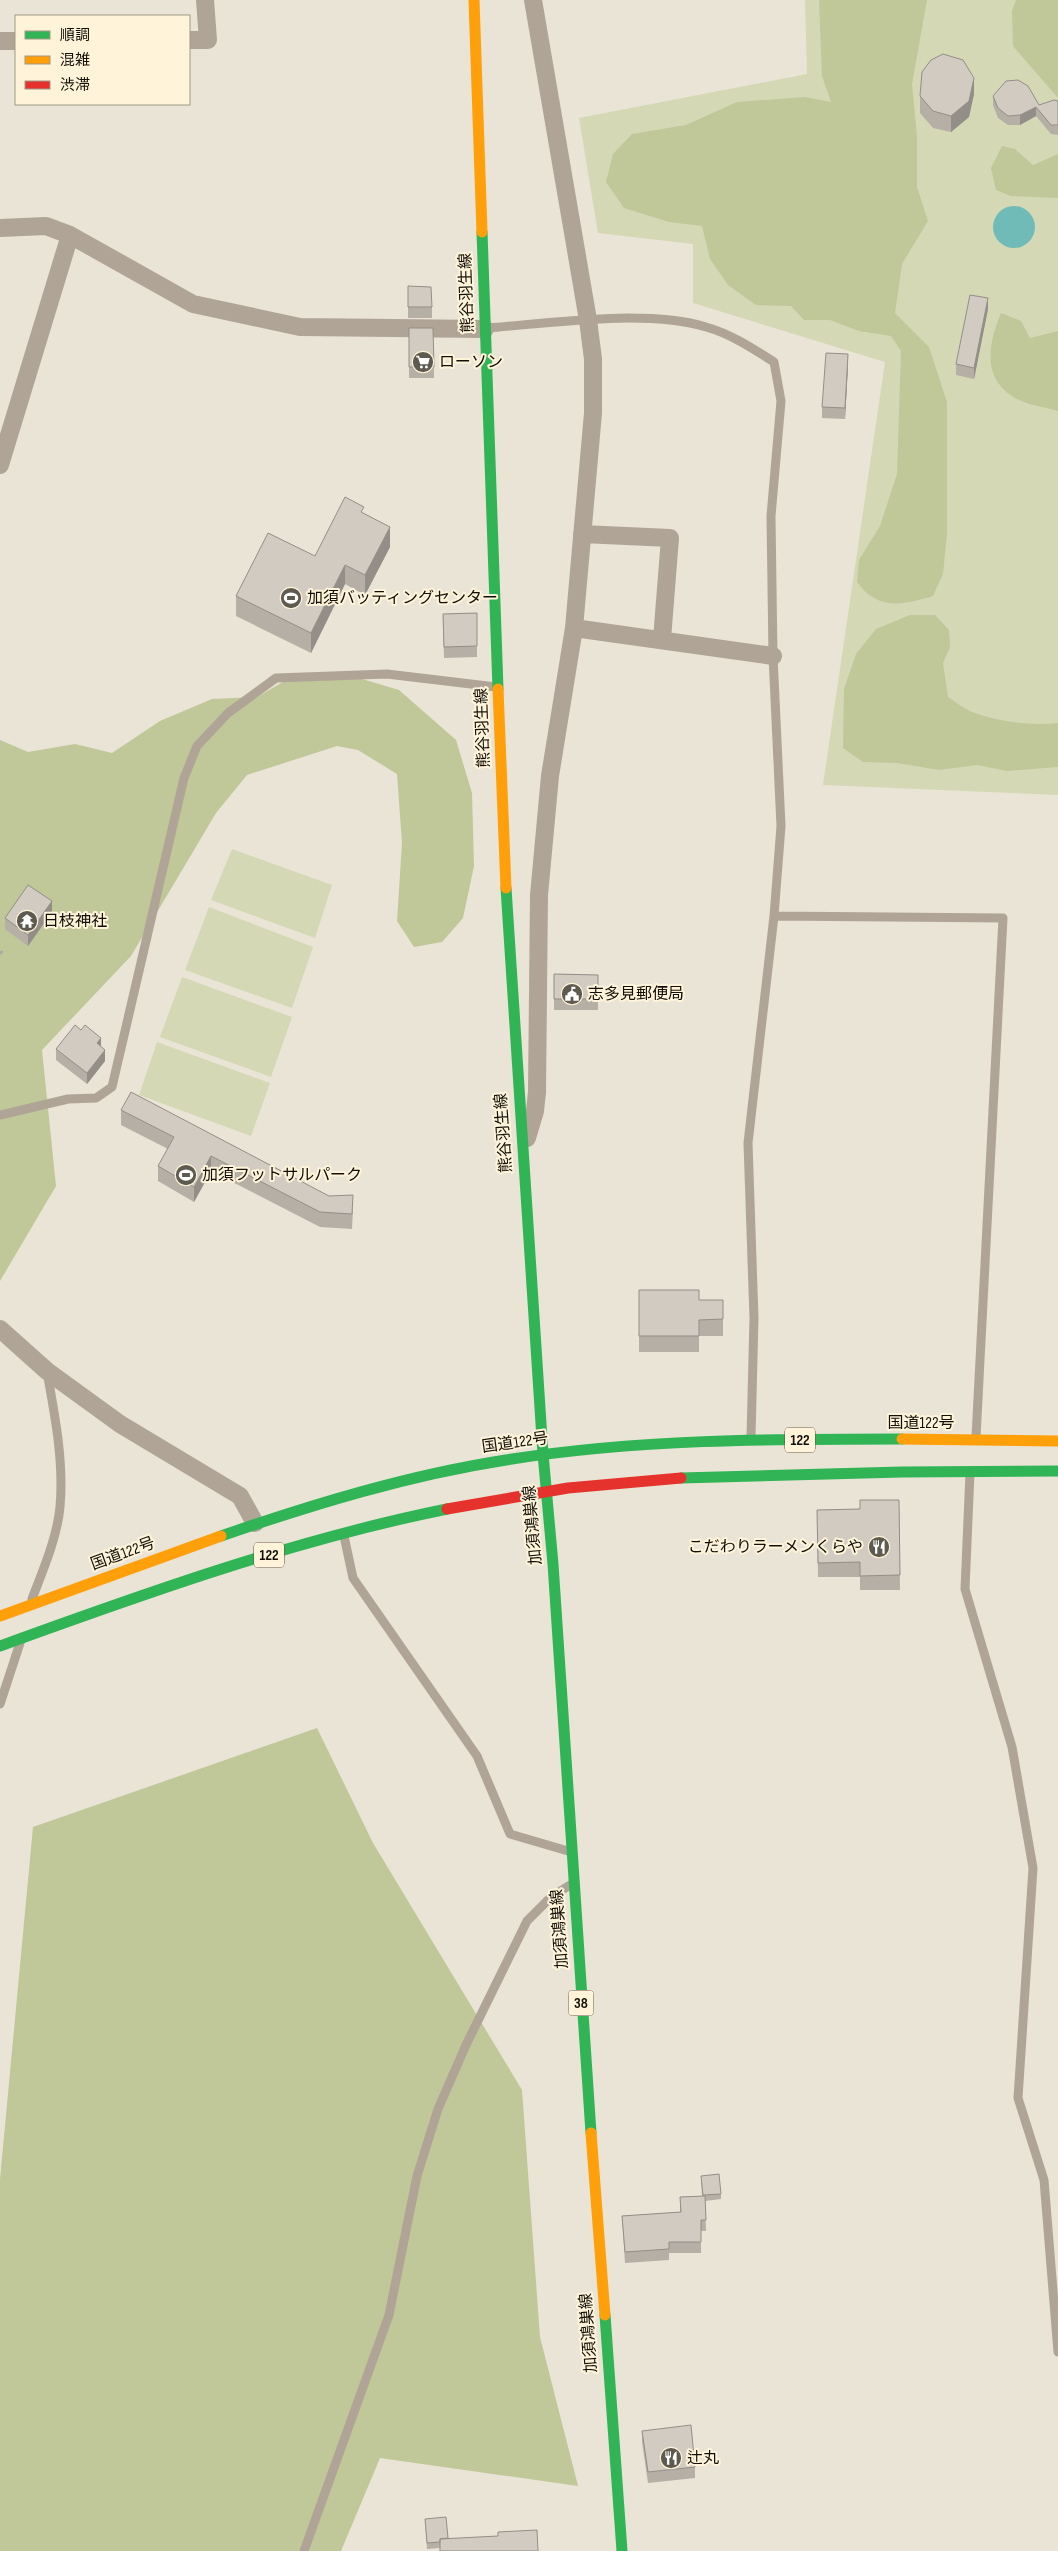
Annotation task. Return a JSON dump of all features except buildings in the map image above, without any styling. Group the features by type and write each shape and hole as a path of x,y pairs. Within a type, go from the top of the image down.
{"main road":[{"name":"熊谷羽生線","path":"474,0 503,839 543,1454"},
{"name":"国道122号","path":"0,1616 29,1609 255,1523 330,1500 484,1464 543,1454 751,1440 1058,1440"},
{"name":"加須鴻巣線","path":"543,1454 572,1884 622,2551"},
{"name":"122","path":"0,1646 23,1634 266,1556 344,1533 490,1499 627,1481 729,1476 970,1470 1058,1472"}],"street":[{"path":"190,40 208,40 205,0"},
{"path":"522,1152 535,1111 537,1092 539,895 550,776 574,628 593,412 592,359 588,320 533,0"},
{"path":"0,41 15,41"},
{"path":"0,228 46,226 70,234 193,304 300,326 485,329"},
{"path":"0,465 70,234"},
{"path":"582,534 670,538 662,640"},
{"path":"574,628 773,656"},
{"path":"0,1329 47,1371 120,1424 240,1496 255,1523"}],"lane":[{"path":"485,329 588,320 656,319 705,326 740,341 774,362 781,401 771,516 773,656 781,826 774,916 748,1143 754,1318 751,1440"},
{"path":"0,1115 68,1099 96,1098 112,1087 184,778 197,746 228,713 276,678 387,674 498,687"},
{"path":"774,916 1003,918 976,1440"},
{"path":"29,1609 47,1561 60,1507 58,1438 47,1371"},
{"path":"970,1470 965,1589 1012,1746 1033,1868 1018,2098 1044,2180 1058,2352"},
{"path":"344,1533 353,1578 477,1756 510,1834 570,1852"},
{"path":"0,1704 23,1634"},
{"path":"304,2551 389,2315 416,2176 438,2109 466,2045 526,1920 550,1897 572,1884"}],"path":[{"path":"0,954 4,949"}],"green space":[{"path":"805,0 1058,0 1058,795 823,785 885,362 693,303 693,244 598,233 579,118 807,74"},
{"path":"819,0 927,0 912,84 917,137 917,187 928,221 902,264 895,313 929,347 947,402 947,533 943,574 933,596 911,602 882,602 865,591 857,582 859,560 880,526 897,474 901,351 891,336 859,331 830,320 804,320 791,306 756,305 728,285 710,259 702,226 669,222 624,208 606,182 613,154 632,134 686,125 737,102 805,97 831,102 822,76"},
{"path":"1016,0 1058,0 1058,98 1013,46 1012,11"},
{"path":"1002,146 1015,149 1033,165 1058,154 1058,198 1011,196 996,190 991,168"},
{"path":"1001,313 1021,321 1030,338 1058,331 1058,411 1021,401 1005,391 997,382 991,361 991,349 996,325"},
{"path":"910,615 935,615 949,630 950,647 943,663 948,697 969,711 1004,721 1058,723 1058,767 1007,771 977,765 939,770 897,763 863,762 843,748 844,689 856,654 876,629"},
{"path":"293,676 352,676 399,690 456,740 472,793 474,866 463,918 442,942 414,947 397,921 402,843 397,774 358,750 337,746 247,775 216,813 131,956 42,1050 56,1186 0,1281 0,740 28,752 75,744 112,753 160,721 212,699 257,697"},
{"path":"232,849 332,885 315,938 211,900"},
{"path":"209,907 313,947 292,1008 185,970"},
{"path":"182,977 292,1017 271,1077 160,1037"},
{"path":"157,1042 270,1083 251,1136 139,1095"},
{"path":"317,1728 373,1843 522,2090 540,2337 578,2486 380,2458 341,2551 0,2551 0,2179 33,1827"}],"water":[{"path":"1014,206 1029,212 1035,227 1029,242 1014,248 999,242 993,227 999,212"}],"traffic: fast":[{"path":"482,232 498,689"},
{"path":"506,888 543,1454"},
{"path":"221,1536 291,1513 398,1482 470,1466 555,1453 654,1444 703,1442 902,1439"},
{"path":"543,1454 553,1564 591,2133"},
{"path":"681,1478 902,1472 1058,1471"},
{"path":"0,1646 221,1569 333,1536 447,1509"},
{"path":"605,2315 622,2551"}],"traffic: slow":[{"path":"474,0 482,232"},
{"path":"498,689 506,888"},
{"path":"902,1439 1058,1441"},
{"path":"0,1616 221,1536"},
{"path":"591,2133 605,2315"}],"traffic: jam":[{"path":"447,1509 568,1488 681,1478"}],"place":[{"name":"ローソン","path":"423,362"},
{"name":"加須バッティングセンター","path":"291,598"},
{"name":"日枝神社","path":"27,921"},
{"name":"志多見郵便局","path":"572,994"},
{"name":"加須フットサルパーク","path":"186,1175"},
{"name":"こだわりラーメンくらや","path":"879,1547"},
{"name":"辻丸","path":"671,2458"}]}
